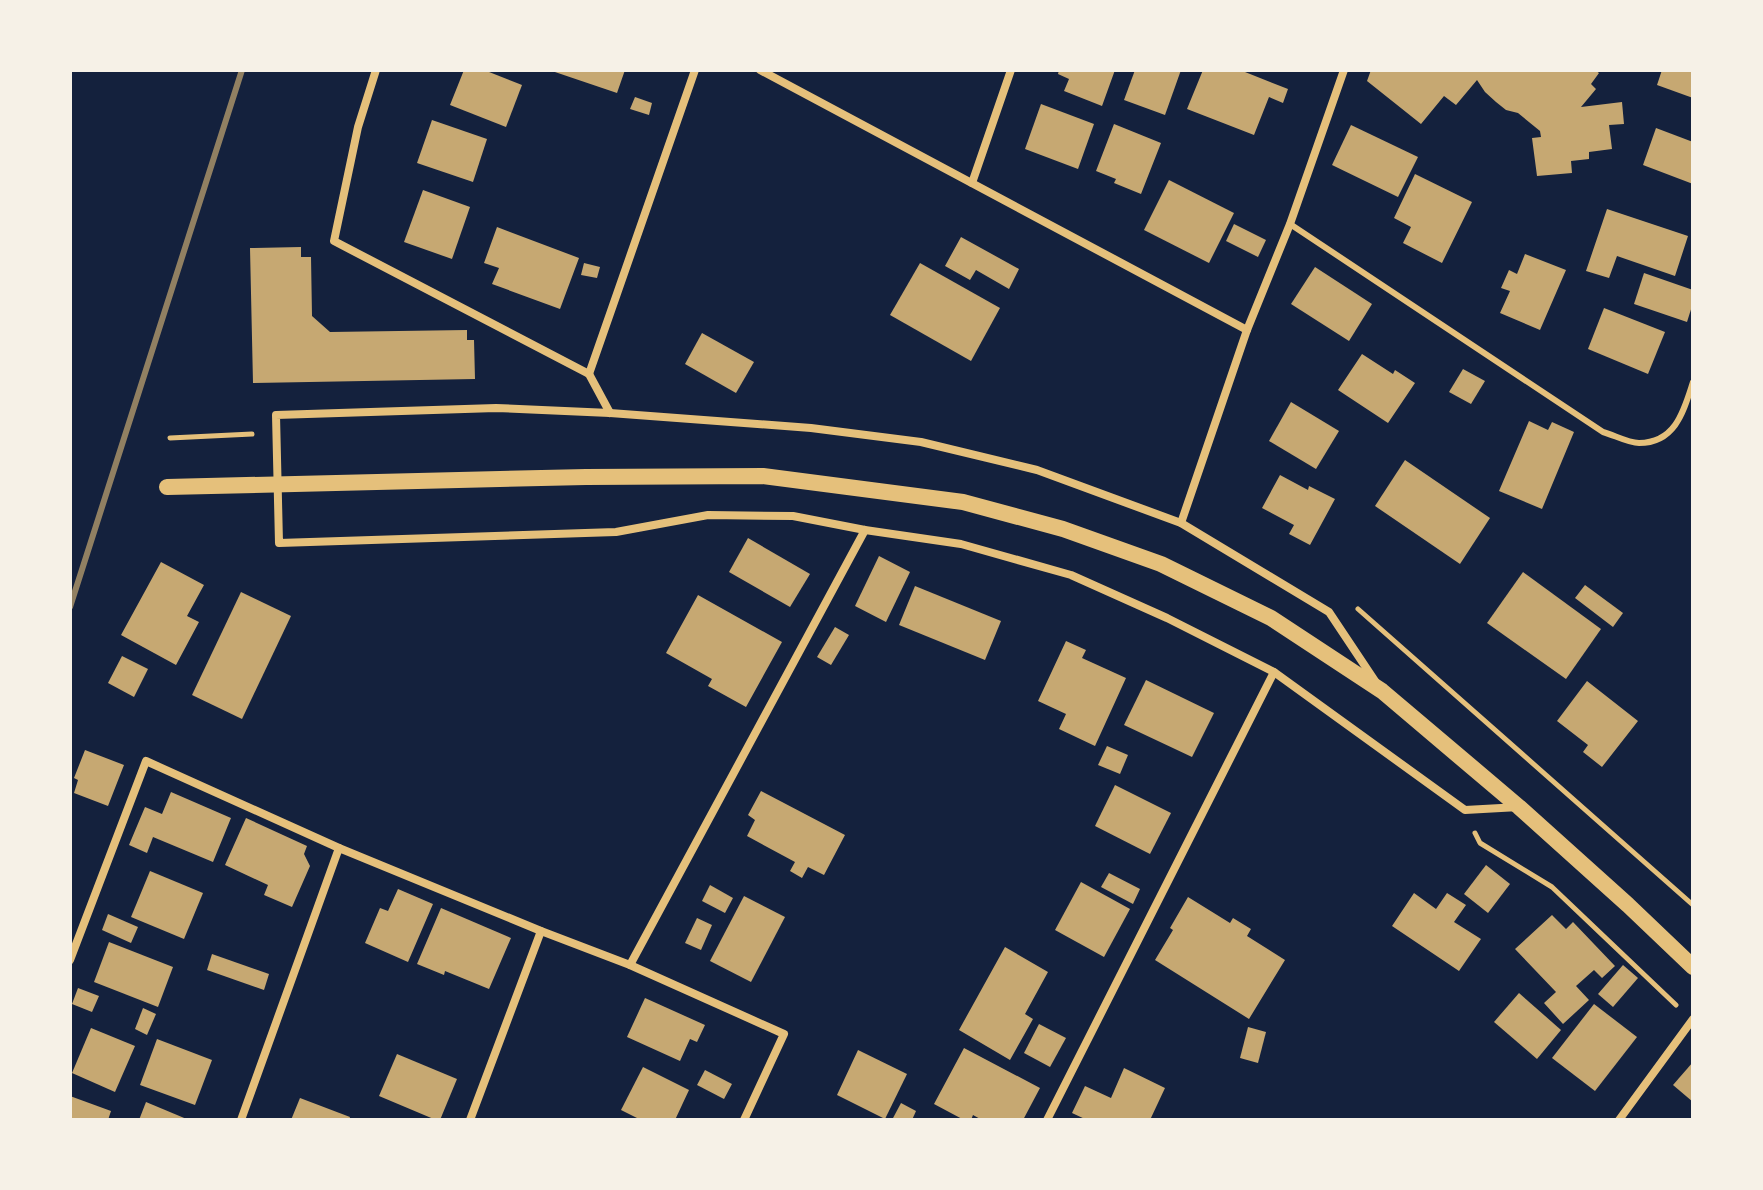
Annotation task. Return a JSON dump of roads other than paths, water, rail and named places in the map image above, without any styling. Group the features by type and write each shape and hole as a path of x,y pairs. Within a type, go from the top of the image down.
{"main road":[{"path":"167,487 763,476 963,502 1063,529 1161,564 1271,618 1382,691 1519,807 1693,967"}],"street":[{"path":"376,70 358,127 334,241 589,374 610,413"},
{"path":"589,374 695,70"},
{"path":"760,70 1247,330"},
{"path":"972,183 1011,70"},
{"path":"1181,523 1247,330 1290,224 1344,70"},
{"path":"1382,691 1329,612 1181,523 1037,470 921,442 811,428 610,413 496,408 276,415 279,543 616,532 708,515 793,516 961,544 1071,575 1167,618 1274,672 1465,810 1519,807"},
{"path":"630,965 865,530"},
{"path":"1047,1120 1274,672"},
{"path":"70,960 146,761 339,848 630,965 784,1034 744,1120"},
{"path":"241,1120 339,848"},
{"path":"470,1120 541,931"},
{"path":"1619,1120 1693,1020"}],"lane":[{"path":"1290,224 1603,432 1638,443 1663,438 1682,416 1693,382"}],"railway":[{"path":"70,607 242,70"}]}
